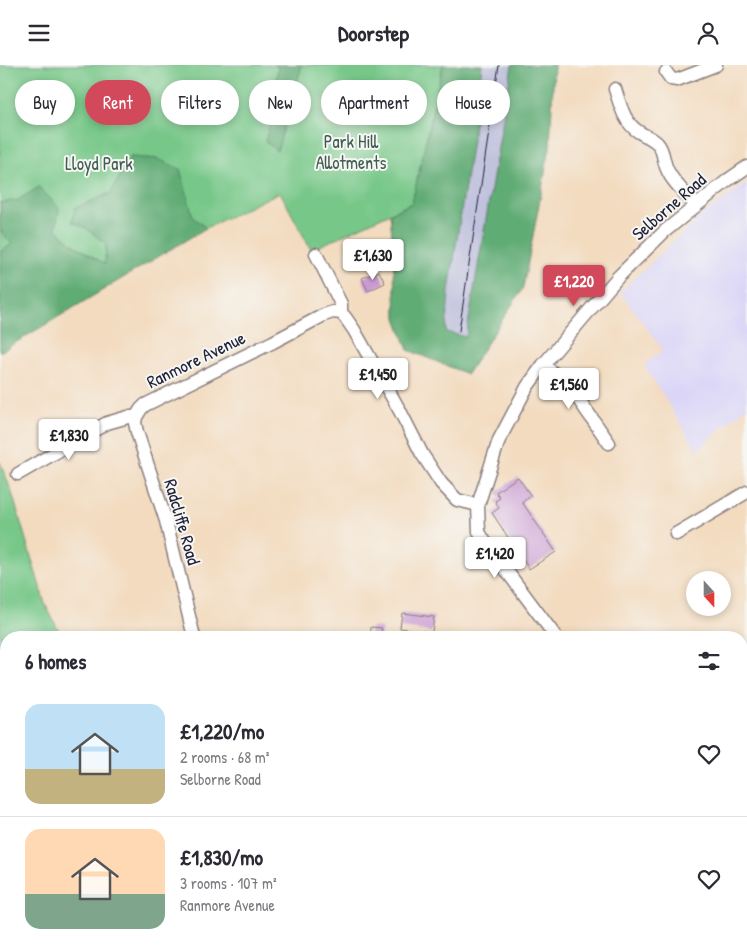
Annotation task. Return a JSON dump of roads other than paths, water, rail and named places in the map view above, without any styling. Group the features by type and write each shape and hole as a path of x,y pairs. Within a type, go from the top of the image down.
{"street":[{"path":"666,72 671,79 677,80 716,65"},
{"path":"616,89 629,123 637,131 658,144 662,151 667,171 696,205"},
{"name":"Selborne Road","path":"478,505 499,440 527,387 543,365 618,277 665,231 747,167"},
{"path":"316,253 341,304 341,313 354,330 422,454 441,483 457,500 478,505 479,532 485,543 551,631"},
{"name":"Ranmore Avenue","path":"136,417 140,409 145,405 324,315 333,312 341,313"},
{"path":"543,365 560,377 609,443"},
{"path":"18,474 107,423 128,417 136,417"},
{"name":"Radcliffe Road","path":"136,417 137,432 166,521 193,631"},
{"path":"676,535 747,492"}],"tram line":[{"path":"459,331 499,65"}],"park label":[{"name":"Park Hill Allotments","path":"351,152"},
{"name":"Lloyd Park","path":"99,164"}]}
